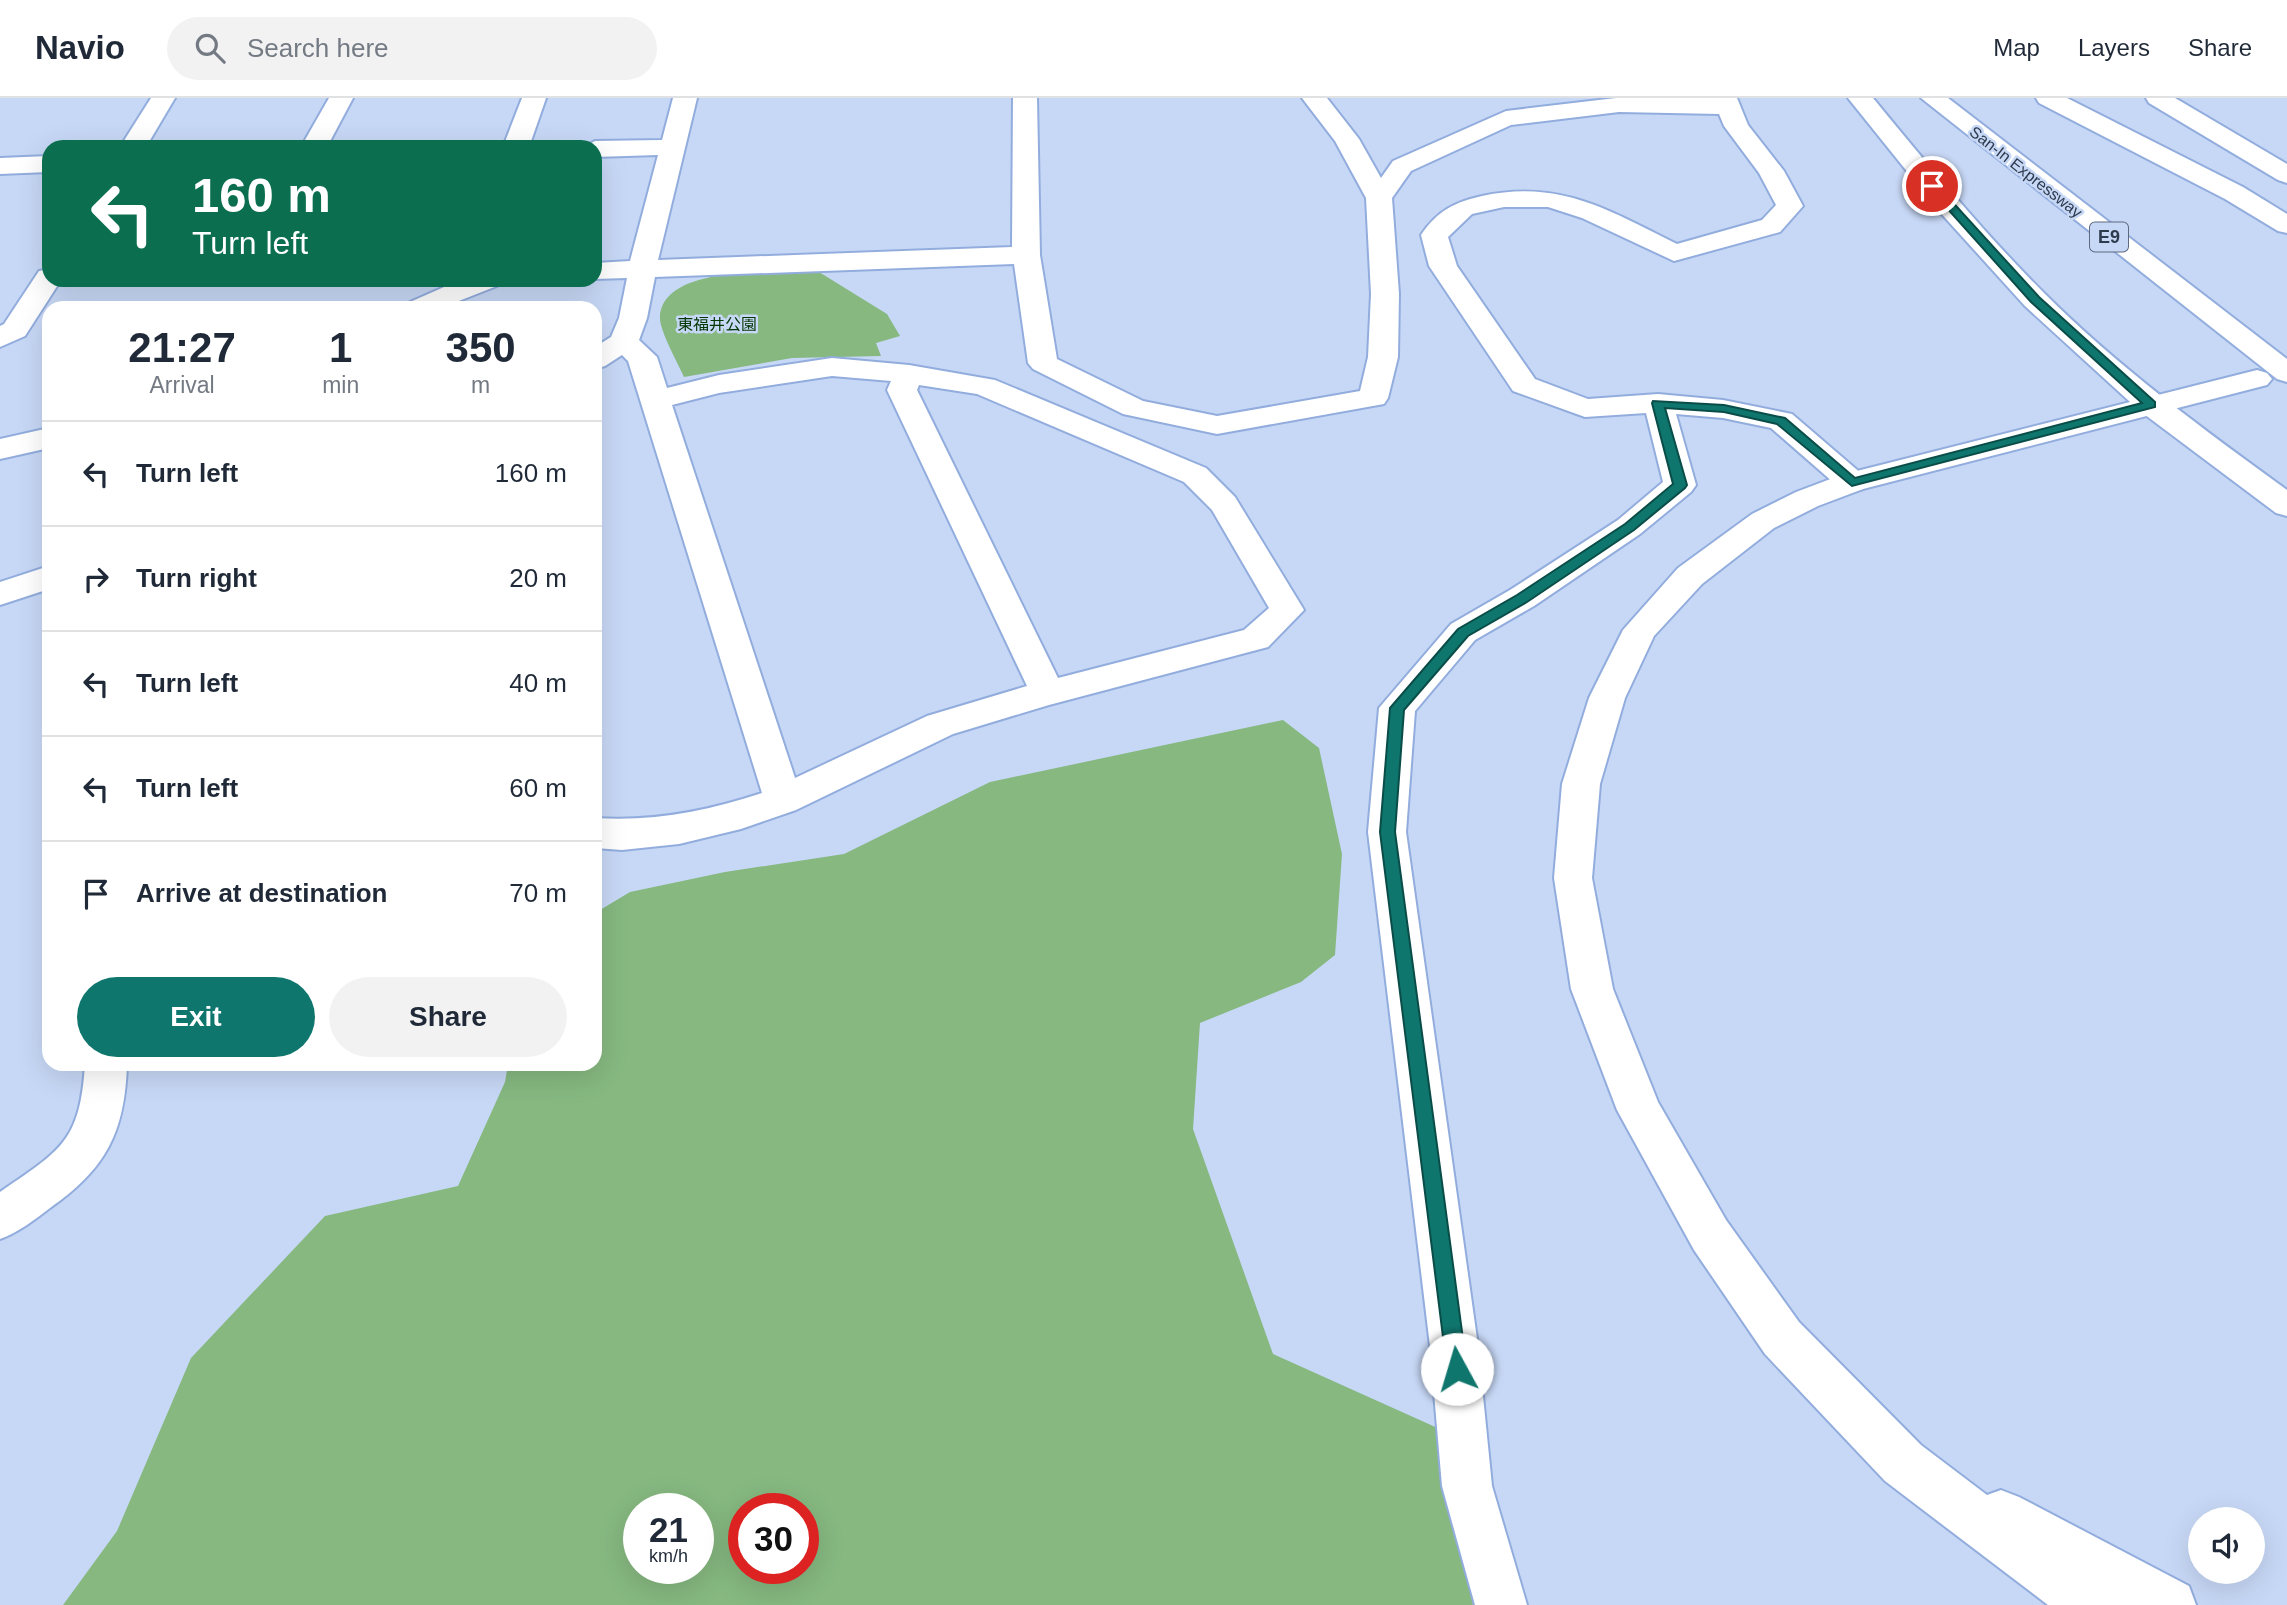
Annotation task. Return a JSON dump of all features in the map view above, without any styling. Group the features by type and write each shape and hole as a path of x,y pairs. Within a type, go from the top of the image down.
{"main road":[{"path":"136,140 163,98"},
{"path":"318,140 341,98"},
{"path":"519,140 534,98"},
{"path":"602,356 624,342 633,318 671,147 685,98"},
{"path":"1025,98 1026,255 1043,363 1134,408 1217,425 1373,398 1383,357 1385,294 1379,198 1346,139 1314,98"},
{"path":"1860,98 1947,204 2035,300 2151,405 2287,506"},
{"name":"San-In Expressway","path":"1933,98 2272,376"},
{"path":"2048,98 2234,193 2287,225"},
{"path":"2158,98 2287,175"},
{"path":"1379,198 1402,166 1506,118 1619,105 1727,103 1736,127 1770,171 1790,206 1771,226 1674,253 1591,212 1550,200 1504,199 1463,208 1434,235 1443,266 1524,386 1585,408 1658,403 1724,409 1781,421 1852,482"},
{"path":"602,149 671,147"},
{"path":"0,166 42,164"},
{"path":"602,271 1026,255"},
{"path":"0,338 15,330 43,287"},
{"path":"434,301 467,287"},
{"path":"624,342 642,358 783,800"},
{"path":"602,834 622,835 679,829 728,819 783,800 940,724 1256,639 1287,610 1224,504 1195,475 984,386 909,374 832,367 719,384 654,400"},
{"path":"909,374 902,390 1048,693"},
{"path":"2091,1605 1903,1463 1782,1338 1710,1235 1639,1111 1592,989 1573,878 1581,784 1607,698 1640,630 1690,576 1763,521 1807,499 1852,482 2272,376"},
{"path":"1501,1605 1467,1486 1454,1346 1387,832 1397,708 1463,632 1522,598 1629,527 1680,485 1658,403"},
{"path":"0,449 42,440"},
{"path":"0,594 42,580"},
{"path":"0,1218 68,1169 91,1144 106,1092 106,1071"},
{"path":"1903,1463 2170,1605"}],"green space":[{"name":"東福井公園","path":"753,272 819,272 887,314 900,336 876,343 881,356 792,358 684,377 660,323 666,300 681,287 702,279"},
{"path":"1283,720 1319,748 1342,854 1335,955 1301,982 1200,1023 1193,1129 1273,1354 1442,1430 1473,1605 63,1605 117,1531 191,1358 325,1216 458,1186 505,1082 507,1071 602,1071 602,909 630,892 725,872 844,854 990,782"}],"route":[{"path":"1457,1369 1387,832 1397,708 1463,632 1522,598 1629,527 1680,485 1658,403 1724,409 1781,421 1852,482 2151,405 2035,300 1932,186"}]}
